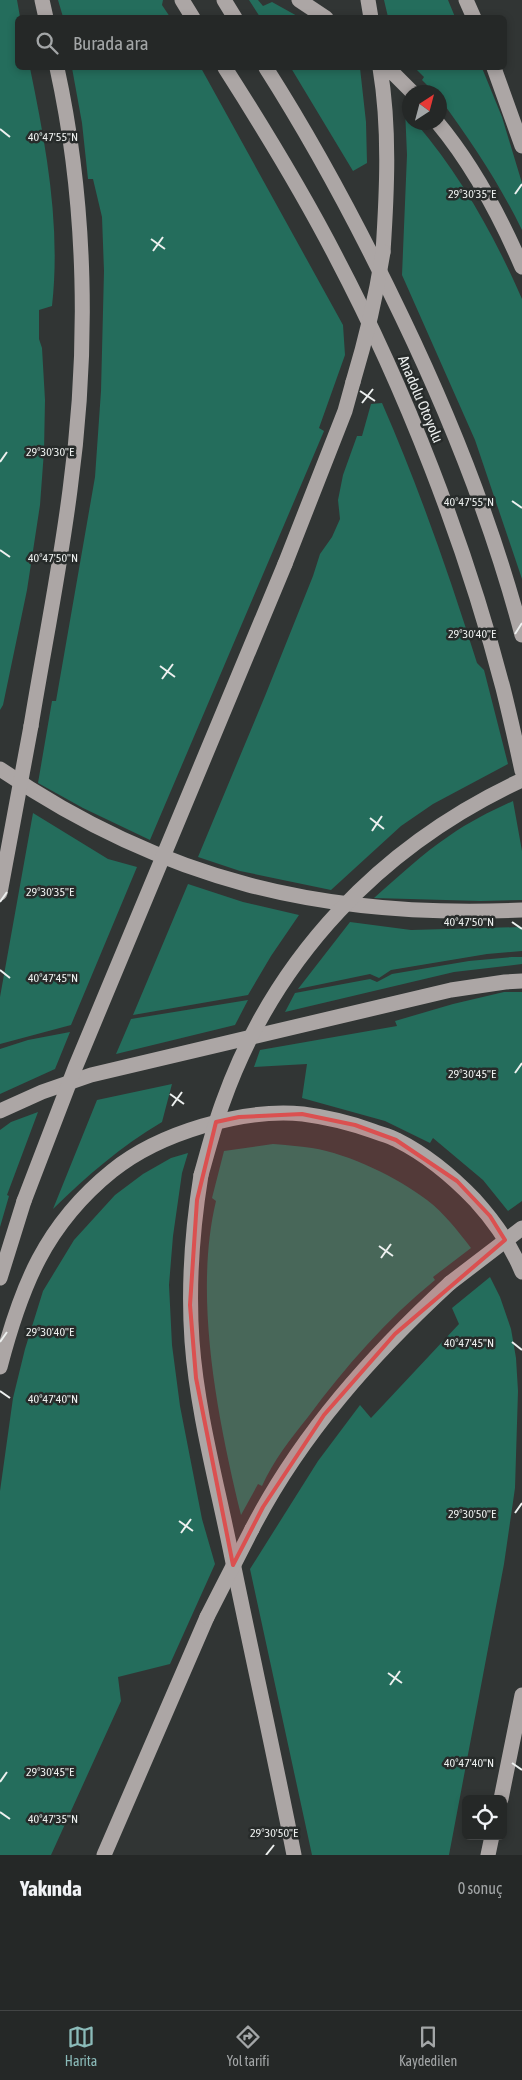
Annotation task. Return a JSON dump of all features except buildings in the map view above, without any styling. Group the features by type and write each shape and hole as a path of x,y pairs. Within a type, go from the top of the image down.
{"highway":[{"path":"42,0 45,15"},
{"path":"182,0 192,15"},
{"path":"224,0 233,15"},
{"path":"299,0 322,15"},
{"path":"368,0 370,15"},
{"path":"466,0 473,15"},
{"path":"0,893 70,489 81,368 82,302 76,186 57,70"},
{"name":"Anadolu Otoyolu","path":"227,70 258,119 336,256 376,339 417,433 484,620 503,689 522,771"},
{"name":"Anadolu Otoyolu","path":"267,70 338,188 363,234 435,387 490,528 522,635"},
{"path":"0,1278 24,1201 78,1059 285,564 345,411 367,336 378,285 382,252 387,198 387,157 386,118 380,70"},
{"path":"390,70 405,85"},
{"path":"495,70 522,146"},
{"path":"443,130 466,162 492,204 522,267"},
{"path":"0,769 73,815 127,842 178,863 257,888 314,900 417,911 522,910"},
{"path":"294,1855 214,1477 196,1378 192,1343 190,1270 192,1236 201,1175 223,1102 255,1028 274,995 317,934 346,902 420,839 463,810 522,780"},
{"path":"0,1111 42,1092 91,1075 451,990 522,981"},
{"path":"0,1367 16,1310 30,1276 43,1250 73,1209 112,1171 139,1153 194,1128 238,1117 302,1114 355,1125 396,1140 429,1159 457,1181 490,1216 509,1246 522,1272"},
{"path":"104,1855 207,1617 252,1529 279,1482 330,1408 395,1334 450,1283 522,1228"},
{"path":"502,1795 522,1696"},
{"path":"488,1855 491,1840"}],"highlighted area":[{"path":"302,1114 355,1125 396,1140 457,1181 490,1216 505,1240 395,1334 324,1415 263,1507 233,1565 196,1378 190,1305 197,1200 216,1122 239,1117"}],"green space":[{"path":"0,0 17,0 20,15 15,15 15,70 30,70 46,156 55,246 52,306 39,310 39,339 42,348 45,400 40,505 27,590 3,705 0,710"},
{"path":"58,0 163,0 162,5 169,15 62,15"},
{"path":"249,0 258,0 263,6 272,2 295,15 259,15"},
{"path":"384,0 448,0 454,15 388,15"},
{"path":"72,70 202,70 343,325 345,355 319,428 324,431 150,840 83,808 38,783 52,701 56,701 95,477 101,391 104,271 102,217 93,179 88,179 82,123"},
{"path":"292,70 360,70 366,122 367,163 353,171"},
{"path":"417,70 483,70 502,117 522,183 522,230 484,163 447,109 447,85 427,85 422,80 424,77"},
{"path":"406,130 422,130 462,185 488,229 522,299 522,579 475,440 402,275 407,155"},
{"path":"382,403 409,467 433,532 477,663 484,670 508,764 433,804 401,826 331,890 240,871 198,857 265,696 320,554 332,537 340,519 338,500 343,475 357,436 362,436 371,404"},
{"path":"513,801 522,851 522,900 481,901 374,898 439,843 472,821"},
{"path":"33,813 108,859 137,867 71,1025 0,1044 0,997"},
{"path":"188,884 243,902 299,915 271,956 248,995 133,1015"},
{"path":"350,922 411,930 522,927 522,951 487,954 391,970 379,978 370,974 298,989"},
{"path":"522,957 522,964 454,972 285,1012 295,993 370,979 377,982 392,974 469,961"},
{"path":"504,992 522,992 522,1201 508,1211 483,1180 433,1138 430,1143 385,1121 302,1098 307,1064 254,1067 260,1050 397,1026 395,1021 453,1004"},
{"path":"248,1000 235,1025 116,1054 131,1019"},
{"path":"70,1032 55,1069 0,1094 0,1049 28,1040"},
{"path":"172,1084 162,1122 132,1141 105,1162 53,1209 97,1100"},
{"path":"38,1112 7,1195 9,1196 0,1227 0,1130 11,1122"},
{"path":"273,1144 307,1147 341,1155 387,1175 415,1191 433,1205 471,1248 433,1277 435,1280 383,1327 352,1362 289,1441 271,1468 262,1486 258,1484 241,1515 224,1439 211,1358 207,1277 210,1238 216,1201 212,1198 224,1151"},
{"path":"188,1153 182,1173 173,1236 169,1285 172,1345 180,1406 202,1519 215,1564 170,1664 118,1677 121,1701 51,1855 0,1855 0,1491 13,1398 25,1349 43,1291 74,1240 115,1195 143,1174 171,1158"},
{"path":"490,1277 500,1297 511,1329 516,1358 518,1391 515,1488 504,1564 449,1855 312,1855 250,1569 318,1461 360,1405 371,1418 459,1324 452,1308"}]}
